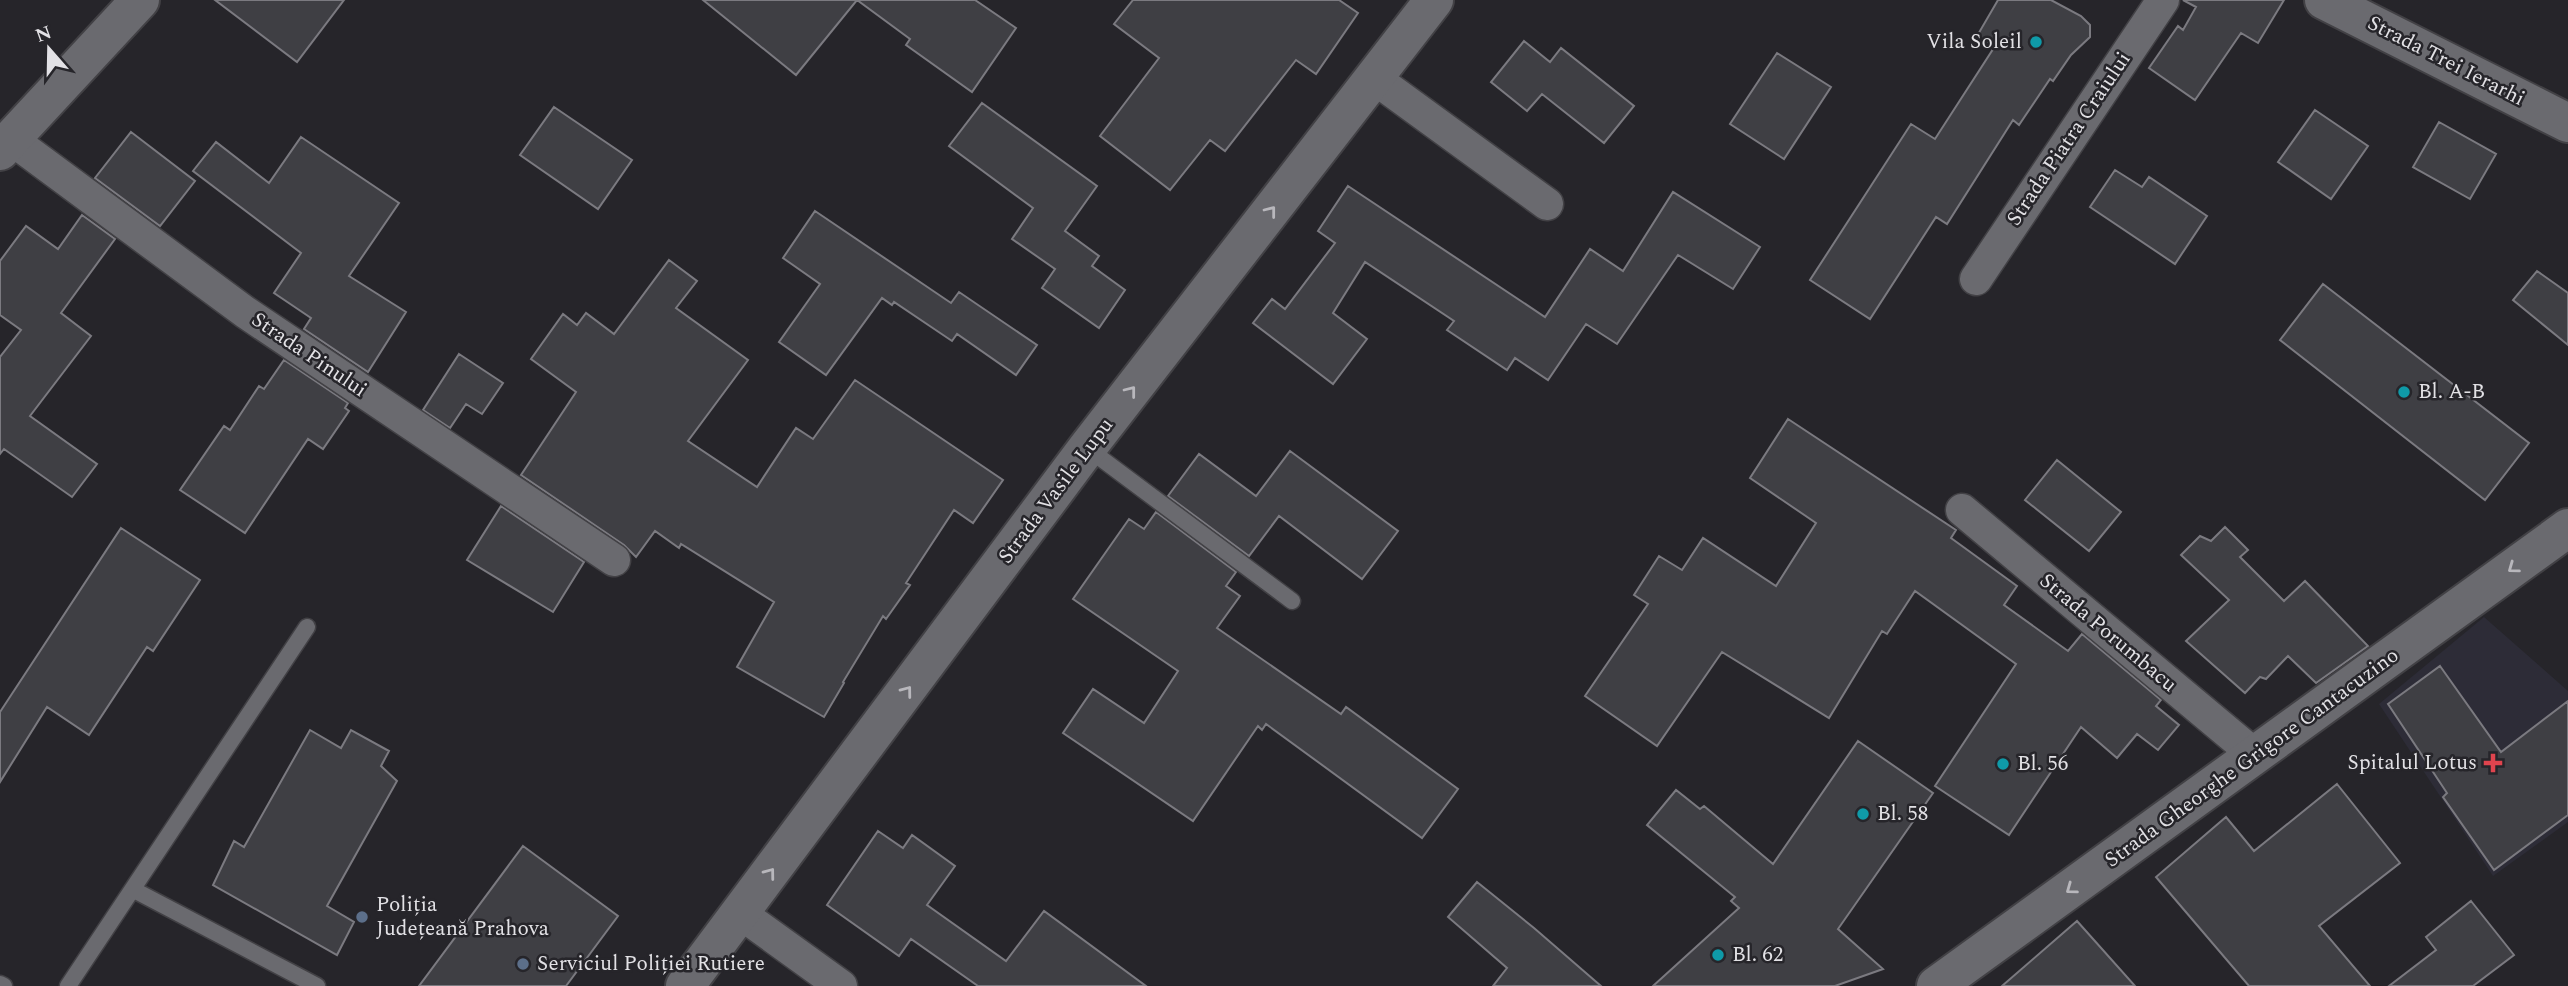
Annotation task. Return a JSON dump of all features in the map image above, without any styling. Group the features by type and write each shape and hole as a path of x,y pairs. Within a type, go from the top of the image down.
{"street":[{"path":"5,145 140,0"},
{"name":"Strada Vasile Lupu","path":"685,986 1087,448 1434,0"},
{"name":"Strada Piatra Craiului","path":"1976,279 2163,0"},
{"name":"Strada Trei Ierarhi","path":"2325,0 2568,122"},
{"path":"1374,78 1547,204"},
{"name":"Strada Pinului","path":"5,145 245,312 614,560"},
{"name":"Strada Porumbacu","path":"1962,510 2255,755"},
{"name":"Strada Gheorghe Grigore Cantacuzino","path":"1936,986 2568,528"},
{"path":"740,913 841,986"}],"lane":[{"path":"1087,448 1292,601"},
{"path":"68,986 307,627"},
{"path":"134,890 317,986"}],"shaded area":[{"name":"Spitalul Lotus","path":"2484,617 2568,691 2568,822 2493,876 2379,704"}],"building":[{"path":"215,0 344,0 297,62"},
{"path":"703,0 857,0 796,75"},
{"path":"857,0 975,0 1016,28 972,92 906,45 910,39"},
{"path":"1133,0 1339,0 1358,13 1316,74 1296,60 1225,151 1210,140 1170,190 1100,136 1159,58 1114,24"},
{"path":"1998,0 2051,0 2081,16 2090,25 2090,37 2071,55 2053,81 2050,79 2019,125 2013,120 1947,224 1936,217 1870,319 1810,280 1911,124 1935,139 1995,46 1977,36"},
{"path":"2183,0 2284,0 2258,43 2241,33 2195,100 2149,68 2178,26 2183,30 2196,7"},
{"path":"1524,41 1550,62 1561,48 1634,106 1604,143 1542,94 1527,111 1491,82"},
{"path":"1777,53 1831,87 1784,159 1730,124"},
{"path":"982,103 1097,186 1065,231 1099,256 1092,266 1125,290 1099,328 1042,288 1055,269 1012,239 1033,208 949,146"},
{"path":"554,107 632,160 598,209 520,155"},
{"path":"2315,110 2368,146 2331,199 2278,162"},
{"path":"2439,122 2496,154 2470,199 2413,167"},
{"path":"131,132 195,181 160,226 95,178"},
{"path":"301,137 399,203 349,276 406,312 368,372 304,329 311,318 274,293 301,253 193,171 216,142 269,183"},
{"path":"2115,170 2142,187 2149,177 2207,216 2175,264 2090,207"},
{"path":"1348,186 1545,317 1590,249 1623,271 1673,192 1760,247 1733,289 1678,255 1617,344 1586,324 1548,380 1515,358 1507,370 1447,330 1454,321 1365,262 1333,313 1367,339 1333,384 1253,323 1272,299 1285,309 1335,243 1318,231"},
{"path":"815,211 951,303 959,292 1037,345 1016,375 957,334 952,341 894,302 892,305 882,298 826,375 779,342 820,284 783,258"},
{"path":"82,215 115,239 61,313 91,336 30,416 97,464 72,497 4,449 0,454 0,357 21,330 0,315 0,261 26,226 58,249"},
{"path":"669,260 697,281 676,308 748,360 688,441 757,487 796,428 813,439 855,380 1003,480 973,523 954,510 906,583 910,585 886,619 883,616 824,717 737,667 774,602 681,544 679,548 655,531 636,557 624,545 521,475 576,392 531,359 563,314 577,325 586,313 614,334"},
{"path":"2537,271 2568,293 2568,345 2513,300"},
{"name":"Bl. A-B","path":"2323,284 2529,443 2485,500 2280,340"},
{"path":"459,354 503,383 482,414 466,404 450,428 423,410"},
{"path":"284,360 348,403 345,408 349,411 323,449 308,439 245,533 180,490 224,426 230,430 259,386 264,389"},
{"path":"1788,419 1956,530 1951,538 2017,586 2004,605 2068,651 2082,634 2161,700 2156,706 2179,725 2158,750 2137,734 2117,758 2081,727 2009,835 1935,786 2016,664 1915,591 1887,634 1882,631 1829,718 1722,652 1657,746 1585,696 1648,604 1634,595 1659,556 1682,570 1703,538 1776,586 1816,523 1750,478"},
{"path":"1290,451 1398,531 1362,579 1279,516 1249,556 1168,496 1199,454 1256,496"},
{"path":"2057,460 2121,512 2089,551 2025,500"},
{"path":"501,506 584,562 553,612 467,560"},
{"path":"1156,512 1236,572 1226,586 1240,596 1217,628 1341,714 1346,707 1458,789 1422,838 1266,724 1262,730 1258,726 1193,821 1063,733 1093,689 1144,723 1178,671 1073,599 1129,519 1144,529"},
{"path":"2225,527 2248,550 2240,557 2284,601 2305,581 2368,646 2316,683 2288,656 2266,679 2260,677 2245,693 2186,641 2229,600 2181,555 2200,536 2211,541"},
{"path":"121,528 200,580 153,651 147,647 89,735 47,707 0,782 0,712"},
{"name":"Spitalul Lotus","path":"2440,666 2501,752 2568,701 2568,815 2494,870 2443,797 2447,793 2388,704"},
{"path":"310,730 341,748 351,730 389,751 381,766 397,781 327,906 354,922 337,955 213,885 234,841 244,847"},
{"path":"1858,741 1933,793 1838,929 1883,969 1835,986 1653,986 1739,908 1731,901 1735,897 1647,825 1676,790 1700,809 1704,806 1773,864"},
{"path":"2337,784 2400,863 2319,926 2370,986 2249,986 2156,877 2226,817 2254,851"},
{"path":"878,831 903,848 912,835 955,866 927,905 1006,961 1044,911 1146,986 978,986 911,939 899,956 827,905"},
{"path":"523,846 618,916 566,986 419,986"},
{"path":"1477,882 1601,986 1493,986 1507,968 1448,917"},
{"path":"2471,901 2514,955 2473,986 2389,986 2436,950 2426,937"},
{"path":"2077,921 2135,986 2002,986"}],"place":[{"name":"Vila Soleil","path":"2036,42"},
{"name":"Bl. A-B","path":"2404,392"},
{"name":"Spitalul Lotus","path":"2493,763"},
{"name":"Bl. 56","path":"2003,764"},
{"name":"Bl. 58","path":"1863,814"},
{"name":"Poliția Județeană Prahova","path":"362,917"},
{"name":"Bl. 62","path":"1718,955"},
{"name":"Serviciul Poliției Rutiere","path":"523,964"}]}
